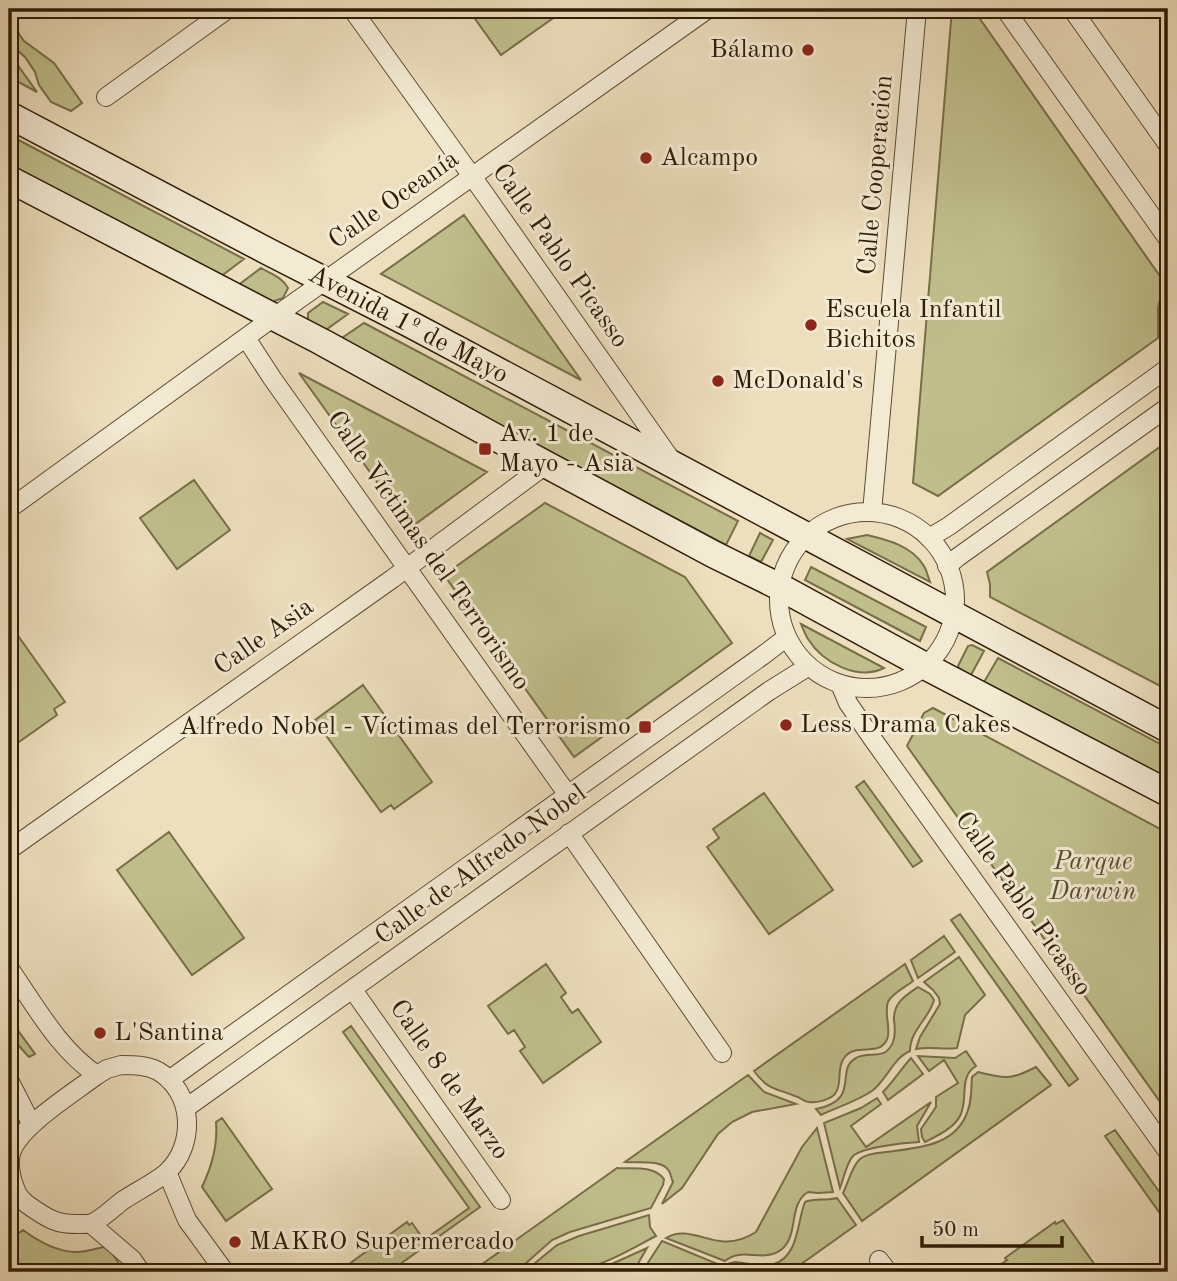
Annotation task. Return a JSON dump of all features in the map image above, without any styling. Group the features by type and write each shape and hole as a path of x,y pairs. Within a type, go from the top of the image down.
{"street":[{"path":"106,97 228,9"},
{"name":"Calle Pablo Picasso","path":"352,9 676,467"},
{"name":"Calle Oceanía","path":"9,509 708,9"},
{"name":"Calle Cooperación","path":"872,512 917,9"},
{"path":"1005,9 1168,239"},
{"path":"1072,9 1168,145"},
{"name":"Avenida 1º de Mayo","path":"9,115 411,324 1168,729"},
{"path":"9,179 274,317 713,554 1168,793"},
{"name":"Calle Víctimas del Terrorismo","path":"246,338 568,795"},
{"path":"929,538 1168,368"},
{"path":"947,566 1168,407"},
{"name":"Calle Asia","path":"9,850 407,568 547,464"},
{"path":"872,512 892,516 913,526 938,549 947,566 953,587 953,615 938,651 925,666 898,682 857,690 825,678 796,652 787,637 779,610 780,587 791,555 806,536 834,519 872,512"},
{"name":"Calle de Alfredo Nobel","path":"169,1080 787,637"},
{"name":"Calle de Alfredo Nobel","path":"186,1108 769,691 809,666"},
{"name":"Calle Pablo Picasso","path":"840,684 848,703 872,738 1168,1152"},
{"path":"569,833 722,1053"},
{"path":"9,968 59,1039 97,1075"},
{"name":"Calle 8 de Marzo","path":"353,990 501,1200"},
{"path":"141,1065 156,1070 169,1080 186,1108 187,1138 167,1172 91,1224 55,1222 14,1201 10,1162 12,1152 16,1142 32,1125 107,1069 141,1065"},
{"path":"9,1080 32,1125"},
{"path":"167,1172 187,1220 225,1272"},
{"path":"91,1224 132,1259 141,1272"}],"green space":[{"path":"9,9 12,9 19,34 24,41 54,63 82,103 71,111 51,102 25,57 9,43"},
{"path":"468,9 566,9 501,55"},
{"path":"952,9 973,9 1164,282 1158,308 1158,338 938,496 913,483"},
{"path":"9,53 37,92 9,77"},
{"path":"9,135 244,259 220,277 9,165"},
{"path":"464,215 581,380 381,274"},
{"path":"261,268 286,284 288,288 283,298 272,302 237,286"},
{"path":"323,302 348,314 323,332 308,322 308,313"},
{"path":"364,323 738,521 726,545 339,340"},
{"path":"299,373 487,472 410,528"},
{"path":"1168,441 1168,690 990,597 987,572"},
{"path":"194,480 230,530 177,569 140,518"},
{"path":"545,503 685,577 732,643 574,757 444,575"},
{"path":"760,533 773,540 761,562 749,556"},
{"path":"867,535 891,542 913,553 924,566 930,582 847,539"},
{"path":"811,567 926,627 920,641 805,580"},
{"path":"9,623 65,702 54,709 57,715 9,749"},
{"path":"801,624 884,668 852,671 832,662 815,648"},
{"path":"972,645 984,651 971,675 958,666 968,646"},
{"path":"998,658 1168,748 1168,779 984,682"},
{"path":"363,685 432,782 394,809 391,805 381,812 315,720"},
{"name":"Parque Darwin","path":"933,708 1168,833 1168,1113 907,746 924,713"},
{"path":"864,781 922,861 913,867 856,787"},
{"path":"764,793 833,890 769,934 707,847 719,838 713,829"},
{"path":"169,832 244,938 192,975 117,870"},
{"path":"960,914 1078,1079 1069,1086 951,920"},
{"path":"944,936 955,952 918,978 911,960"},
{"path":"959,957 985,995 965,1015 957,1048 916,1049 920,1037 940,1004 939,998 924,982"},
{"path":"546,964 566,993 561,997 572,1013 578,1009 601,1042 543,1083 520,1051 525,1047 514,1030 508,1034 488,1006"},
{"path":"905,964 913,981 888,1002 887,1040 880,1047 853,1051 844,1058 835,1094 819,1101 807,1102 768,1085 754,1071"},
{"path":"918,987 930,994 934,1000 913,1037 910,1051 899,1059 872,1091 821,1115 816,1109 830,1105 839,1099 843,1092 850,1063 861,1056 881,1054 890,1048 895,1036 894,1014 898,1004"},
{"path":"9,1018 35,1054 29,1057 9,1035"},
{"path":"351,1026 480,1207 389,1272 338,1272 407,1222 409,1225 412,1223 424,1240 469,1208 343,1032"},
{"path":"966,1051 976,1066 965,1082 960,1116 949,1128 925,1142 921,1129 936,1107 936,1097 958,1083 944,1060 929,1071 918,1056 955,1058"},
{"path":"911,1058 923,1074 888,1100 883,1092"},
{"path":"1036,1067 1051,1085 862,1221 843,1193 852,1170 860,1159 873,1154 911,1149 946,1138 963,1122 971,1098 972,1077 978,1072 1008,1077"},
{"path":"748,1075 764,1092 796,1104 752,1112 732,1122 718,1134 682,1188 662,1204 673,1182 666,1167 655,1163 625,1162"},
{"path":"877,1098 881,1104 851,1126 866,1147 931,1102 917,1126 919,1142 884,1146 858,1153 849,1163 840,1188 824,1123 861,1108"},
{"path":"222,1118 272,1189 226,1221 202,1187 214,1155 216,1122"},
{"path":"817,1128 833,1192 808,1192 802,1197 795,1212 790,1236 782,1249 768,1255 739,1255 725,1261 666,1238 686,1234 730,1241 756,1232 802,1147"},
{"path":"1115,1130 1168,1204 1168,1216 1164,1219 1105,1136"},
{"path":"617,1168 649,1170 664,1179 651,1208 552,1240 516,1272 471,1272"},
{"path":"837,1198 856,1225 790,1272 751,1272 731,1263 770,1265 782,1260 793,1246 805,1202"},
{"path":"649,1215 650,1227 656,1236 609,1260 579,1270 524,1272 557,1245"},
{"path":"1063,1220 1100,1272 1005,1272 1000,1265 1007,1260 1005,1258 1055,1222 1056,1224"},
{"path":"23,1230 60,1250 82,1252 108,1246 124,1272 97,1272 92,1265 81,1272 9,1272 9,1240"},
{"path":"662,1241 720,1265 718,1272 642,1272"},
{"path":"647,1248 633,1272 594,1272"}],"place":[{"name":"Bálamo","path":"808,50"},
{"name":"Alcampo","path":"646,158"},
{"name":"Escuela Infantil Bichitos","path":"811,325"},
{"name":"McDonald's","path":"718,381"},
{"name":"Av. 1 de Mayo - Asia","path":"485,449"},
{"name":"Less Drama Cakes","path":"786,725"},
{"name":"Alfredo Nobel - Víctimas del Terrorismo","path":"645,727"},
{"name":"L'Santina","path":"100,1033"},
{"name":"MAKRO Supermercado","path":"235,1242"}]}
